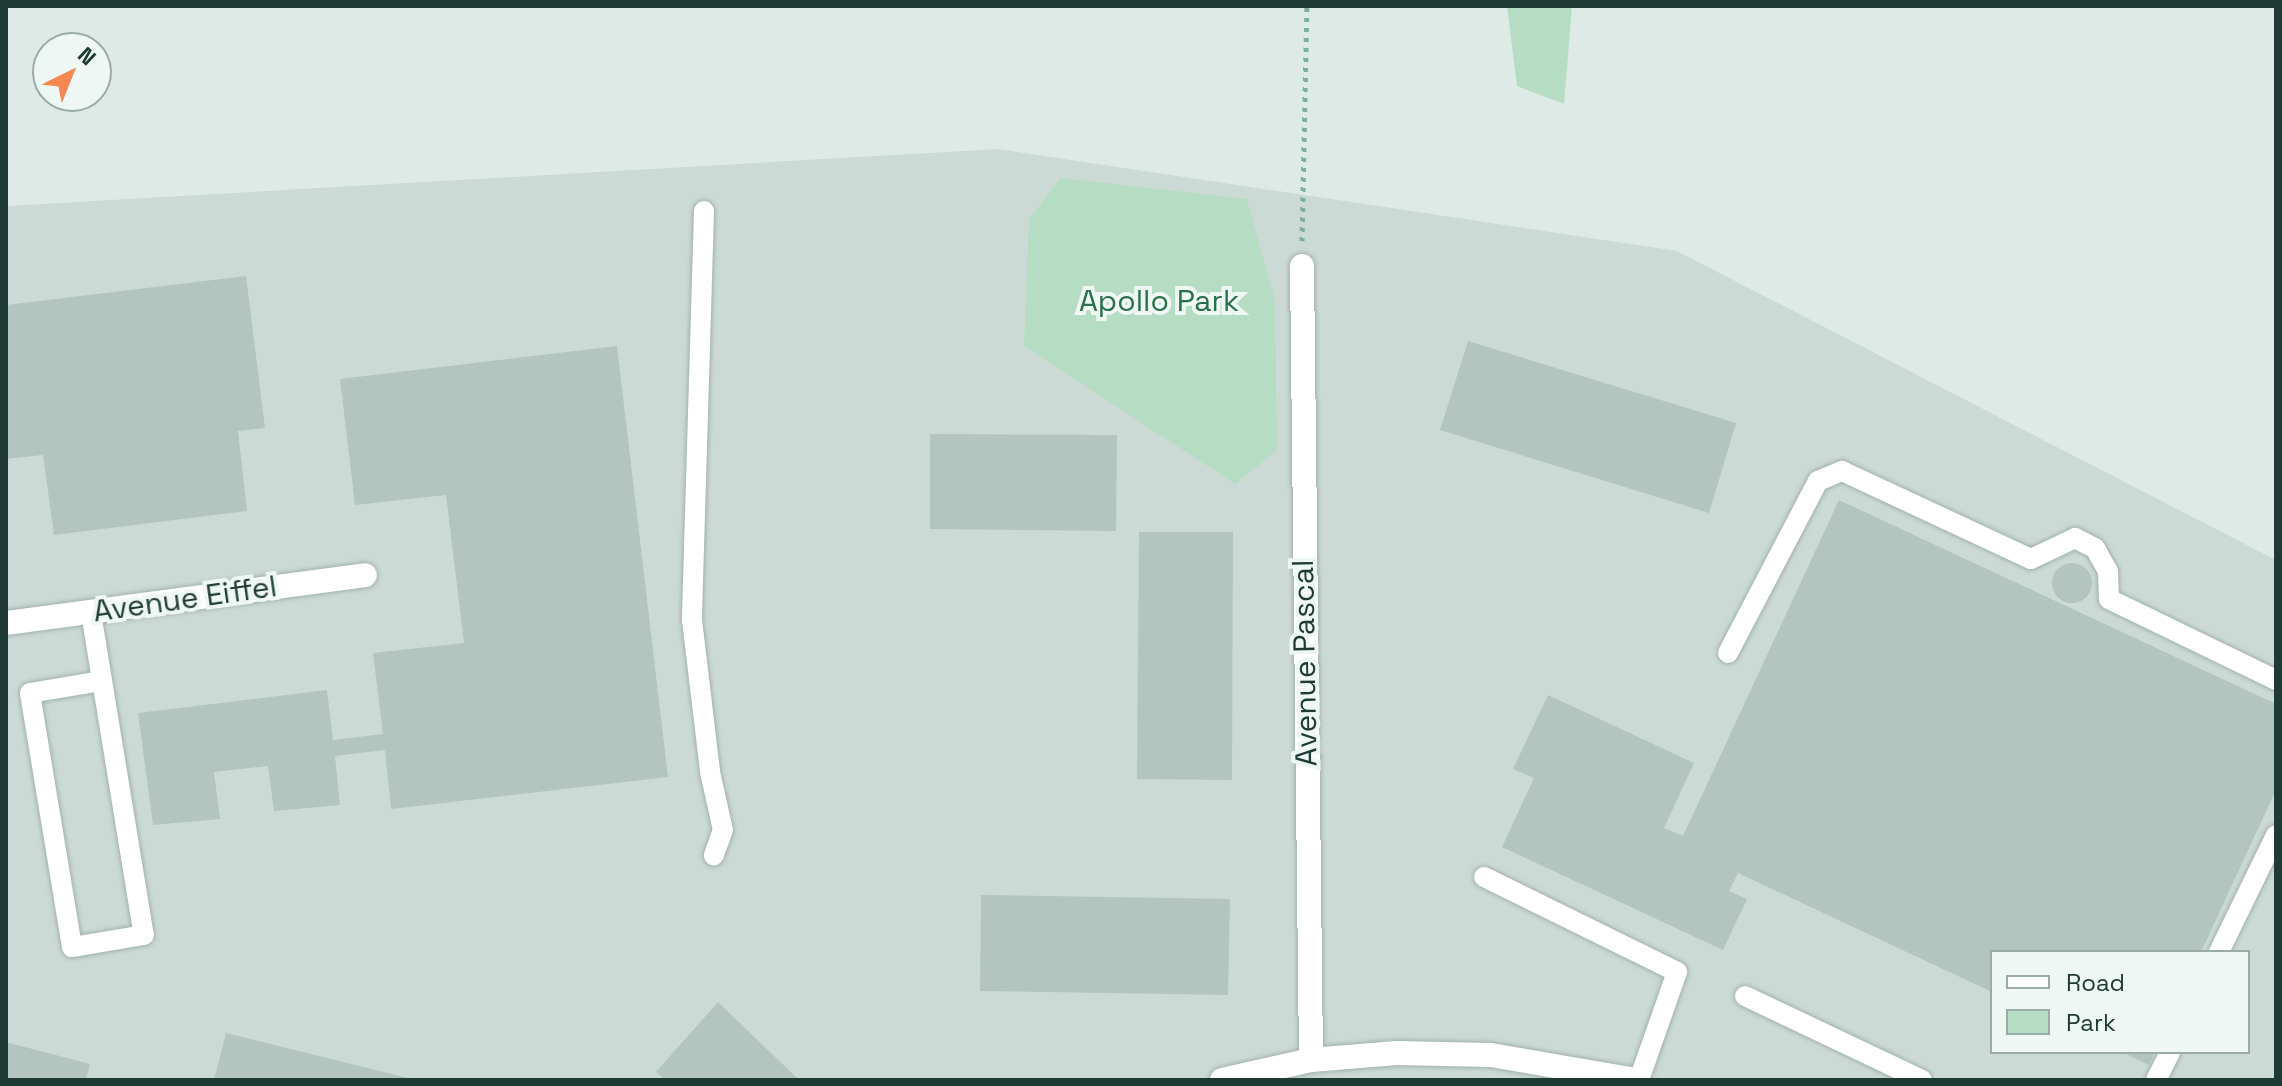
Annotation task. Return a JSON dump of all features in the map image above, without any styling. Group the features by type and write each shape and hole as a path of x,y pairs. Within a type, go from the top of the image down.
{"street":[{"name":"Avenue Pascal","path":"1302,266 1311,1060"},
{"name":"Avenue Eiffel","path":"6,623 365,575"},
{"path":"1222,1080 1311,1060 1397,1053 1491,1055 1637,1080"}],"lane":[{"path":"704,211 692,620 710,772 723,830 714,855"},
{"path":"1728,653 1818,481 1842,471 2031,559 2075,538 2095,548 2101,560 2109,599 2276,680"},
{"path":"91,613 144,935 72,947 30,693 102,681"},
{"path":"2220,950 2276,835"},
{"path":"1484,877 1677,972 1637,1080"},
{"path":"1745,996 1922,1080"},
{"path":"2156,1080 2169,1054"}],"path":[{"path":"1302,266 1307,6"}],"shaded area":[{"path":"998,149 1677,251 2276,560 2276,1080 6,1080 6,206"}],"green space":[{"path":"1507,6 1572,6 1564,104 1517,86"},
{"name":"Apollo Park","path":"1061,178 1247,199 1275,301 1277,450 1235,484 1024,346 1029,219"}],"building":[{"path":"246,276 265,428 238,431 247,511 54,535 43,455 6,459 6,305"},
{"path":"1468,341 1736,423 1709,513 1440,430"},
{"path":"617,346 668,777 391,809 385,750 335,756 340,805 274,811 268,766 214,772 220,819 153,825 138,713 327,690 333,740 383,734 373,653 464,643 446,495 355,505 340,379"},
{"path":"930,434 1117,435 1116,531 930,529"},
{"path":"1839,500 2276,704 2276,790 2202,950 1990,950 1990,991 1738,873 1729,891 1747,899 1723,950 1502,847 1534,778 1513,769 1548,695 1694,763 1664,828 1683,836"},
{"path":"1139,532 1233,532 1232,780 1137,779"},
{"path":"2072,563 2086,569 2092,583 2086,597 2072,603 2058,597 2052,583 2058,569"},
{"path":"981,895 1230,899 1228,995 980,991"},
{"path":"718,1002 799,1080 665,1080 656,1072"},
{"path":"226,1033 412,1079 214,1080"},
{"path":"6,1042 90,1064 86,1080 6,1080"},
{"path":"2126,1054 2154,1054 2149,1065"}]}
